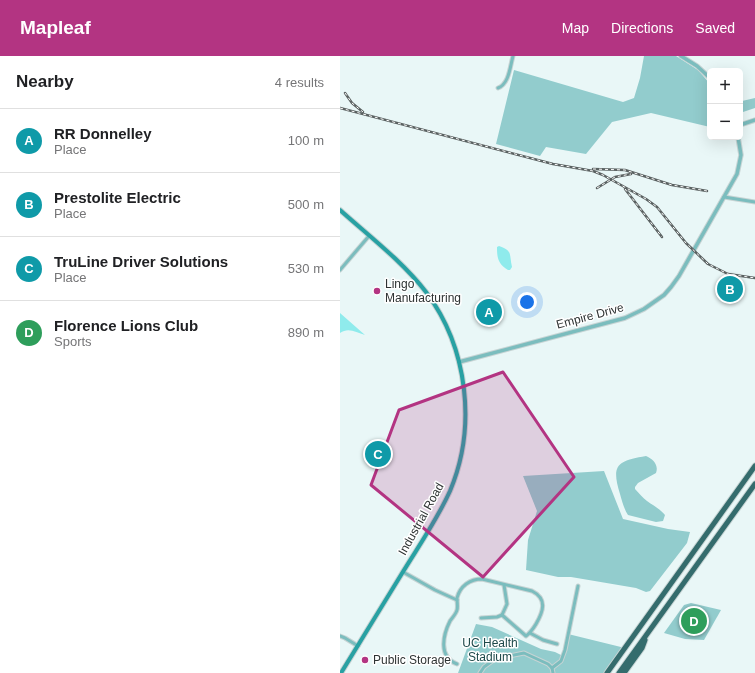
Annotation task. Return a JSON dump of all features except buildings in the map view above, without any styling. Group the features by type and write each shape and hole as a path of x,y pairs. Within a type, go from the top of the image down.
{"highway":[{"path":"607,673 755,466"},
{"path":"619,673 755,484"},
{"path":"624,673 642,648 650,630"}],"main road":[{"name":"Industrial Road","path":"340,210 403,266 432,301 446,328 459,362 466,412 464,436 457,468 450,490 439,513 341,673"}],"street":[{"path":"498,88 505,83 512,56"},
{"path":"681,56 697,66 707,75"},
{"path":"743,124 755,120"},
{"name":"Empire Drive","path":"459,362 618,320 633,315 664,295 679,276 734,181 739,168 741,155 738,140"},
{"path":"724,197 755,202"},
{"path":"340,270 369,236"},
{"path":"403,572 435,590 457,600"},
{"path":"456,664 448,658 444,649 446,631 456,611 457,600 463,587 474,579 482,579 532,591 540,597 542,612 527,636 525,636 502,615"},
{"path":"481,618 497,618 502,615 506,604 504,585"},
{"path":"552,668 561,661 564,655 578,586"},
{"path":"530,633 543,640 557,644"},
{"path":"340,636 358,646"},
{"path":"480,673 484,667 495,659 524,653 548,664 552,668 553,673"}],"highlighted area":[{"path":"503,372 574,477 483,577 371,485 399,410"}],"green space":[{"path":"644,56 676,56 698,70 707,80 707,126 651,113 612,122 586,154 546,147 540,156 496,144 514,70 623,102 634,98 640,78"},
{"path":"755,98 755,108 743,112 743,101"},
{"path":"646,456 655,463 657,467 656,473 638,483 635,489 665,515 663,521 656,522 628,515 623,505 617,484 616,477 619,466 628,460"},
{"path":"604,471 623,519 668,529 690,532 687,543 650,591 646,592 636,588 571,577 558,577 526,570 528,540 537,511 523,476"},
{"path":"691,603 721,610 704,640 685,639 664,633 684,605"},
{"name":"UC Health Stadium","path":"476,624 492,627 541,649 555,652 563,656 568,634 625,648 607,673 458,673"}],"shaded area":[{"path":"499,246 507,250 510,254 512,267 510,270 505,268 499,260 497,247"},
{"path":"340,313 365,335 349,330 340,333"}],"railway":[{"path":"345,93 352,103 363,112"},
{"path":"340,108 553,164 593,171 603,175 646,199 657,207 686,243 708,264 728,274 755,278"},
{"path":"593,169 625,170 672,185 707,191"},
{"path":"597,188 615,177 631,174"},
{"path":"625,189 662,237"}],"place":[{"name":"Prestolite Electric","path":"730,289"},
{"name":"Lingo Manufacturing","path":"377,291"},
{"name":"RR Donnelley","path":"489,312"},
{"name":"TruLine Driver Solutions","path":"378,454"},
{"name":"Florence Lions Club","path":"694,621"},
{"name":"Public Storage","path":"365,660"}]}
